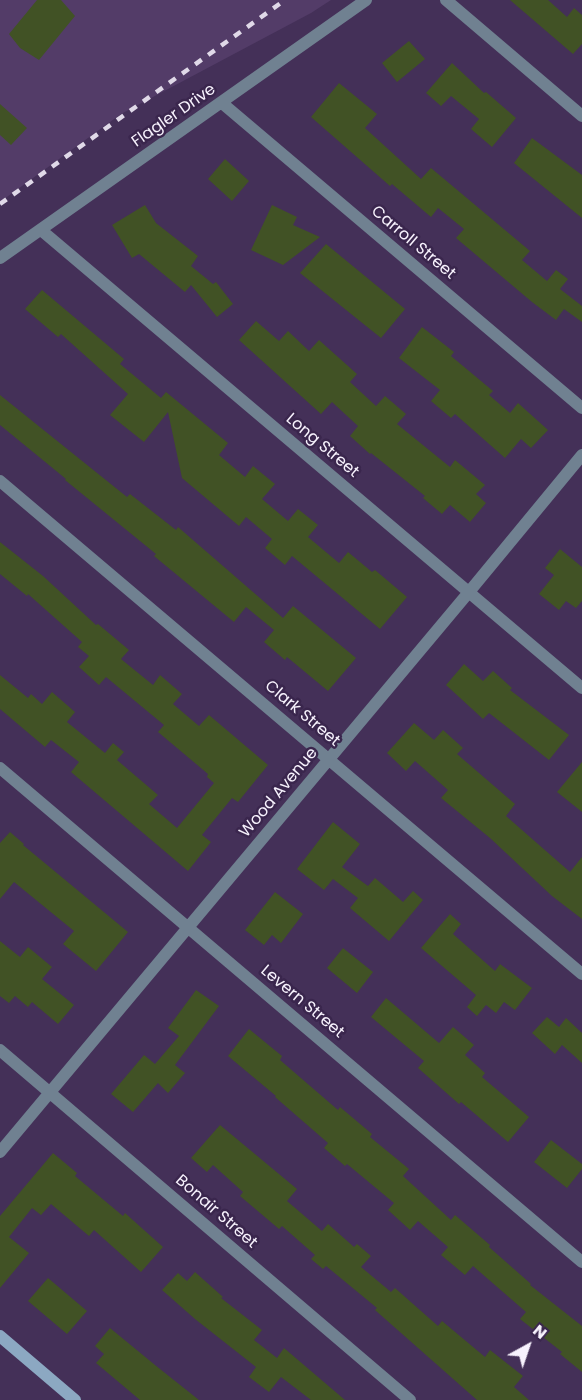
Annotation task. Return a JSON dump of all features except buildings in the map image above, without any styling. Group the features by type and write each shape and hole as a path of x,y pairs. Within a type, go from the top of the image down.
{"street":[{"name":"Flagler Drive","path":"0,258 366,0"},
{"path":"446,0 582,116"},
{"name":"Carroll Street","path":"222,103 582,408"},
{"name":"Long Street","path":"41,230 582,688"},
{"name":"Wood Avenue","path":"0,1152 582,455"},
{"name":"Clark Street","path":"0,481 582,974"},
{"name":"Levern Street","path":"0,768 582,1262"},
{"name":"Bonair Street","path":"0,1050 410,1400"},
{"path":"0,1336 75,1400"}],"shaded area":[{"path":"0,0 331,0 311,13 121,114 0,202"}],"railway":[{"path":"0,204 285,0"}]}
